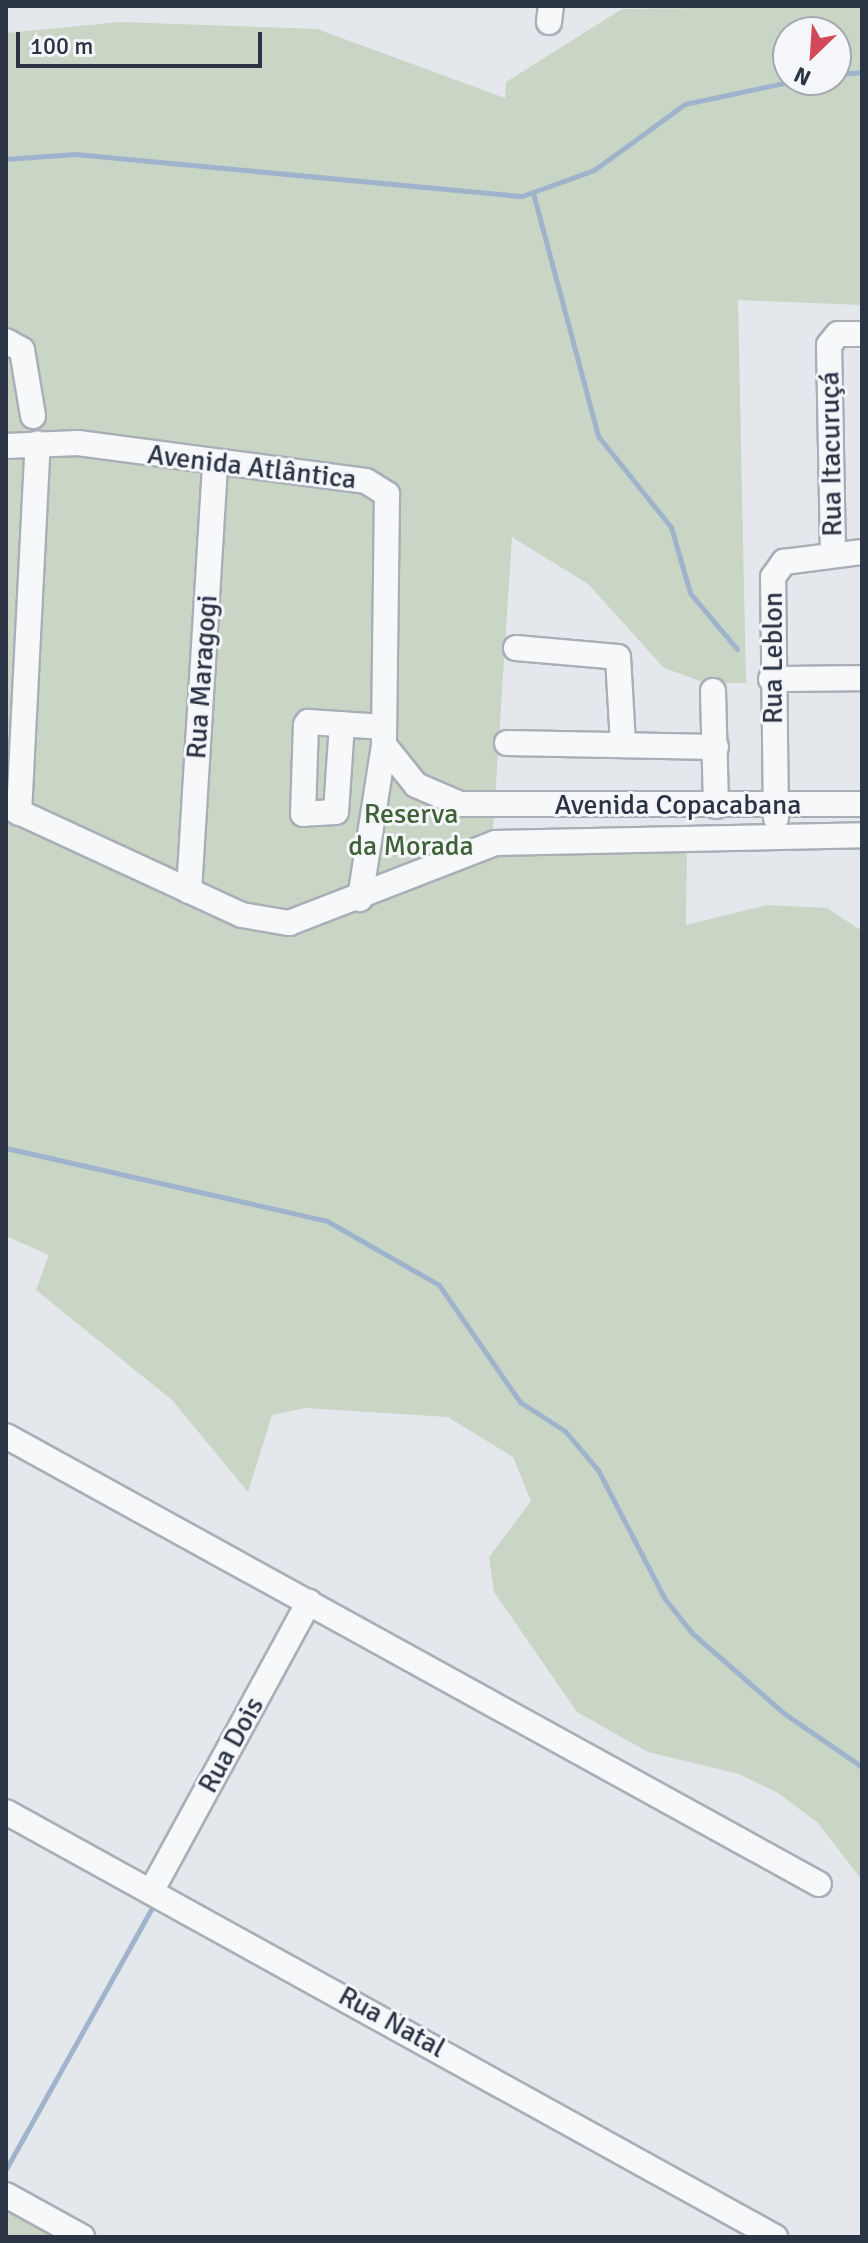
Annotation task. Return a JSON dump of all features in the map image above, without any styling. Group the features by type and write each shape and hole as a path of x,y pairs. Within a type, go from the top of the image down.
{"street":[{"name":"Rua Itacuruçá","path":"833,553 829,345 838,334 862,334"},
{"path":"6,341 22,350 33,416"},
{"path":"38,443 13,810 242,915 289,923 360,899 495,843 494,806 441,799 416,785 384,736 342,724"},
{"name":"Avenida Atlântica","path":"6,446 38,443 366,481 387,494 384,736 360,899"},
{"name":"Rua Maragogi","path":"189,891 215,462"},
{"name":"Rua Leblon","path":"775,836 771,679 777,568 833,553 862,552"},
{"path":"516,648 618,657 623,745"},
{"path":"771,679 862,678"},
{"path":"713,691 716,806"},
{"path":"507,743 716,747"},
{"name":"Avenida Copacabana","path":"494,806 862,804"},
{"name":"Avenida Copacabana","path":"495,843 862,835"},
{"path":"6,1436 819,1884"},
{"name":"Rua Dois","path":"153,1888 309,1602"},
{"name":"Rua Natal","path":"6,1812 153,1888 775,2237"},
{"path":"6,2195 82,2237"}],"green space":[{"name":"Reserva da Morada","path":"862,6 862,305 738,300 746,683 706,683 664,668 588,584 512,537 492,845 687,847 686,925 767,905 827,908 862,931 862,1880 818,1823 778,1793 739,1774 648,1752 577,1712 494,1592 489,1557 531,1501 513,1457 448,1417 305,1408 272,1415 248,1492 172,1400 36,1290 49,1255 6,1236 6,33 120,22 317,29 505,98 506,82 622,9"},
{"path":"6,2208 60,2237 6,2237"}],"waterway":[{"path":"852,73 862,72"},
{"path":"6,159 75,154 522,196 594,170 685,104 772,86"},
{"path":"533,193 598,436 671,527 690,593 737,649"},
{"path":"6,1148 327,1221 439,1285 520,1402 565,1431 598,1470 665,1599 692,1633 785,1714 862,1767"},
{"path":"6,2169 152,1908"}]}
